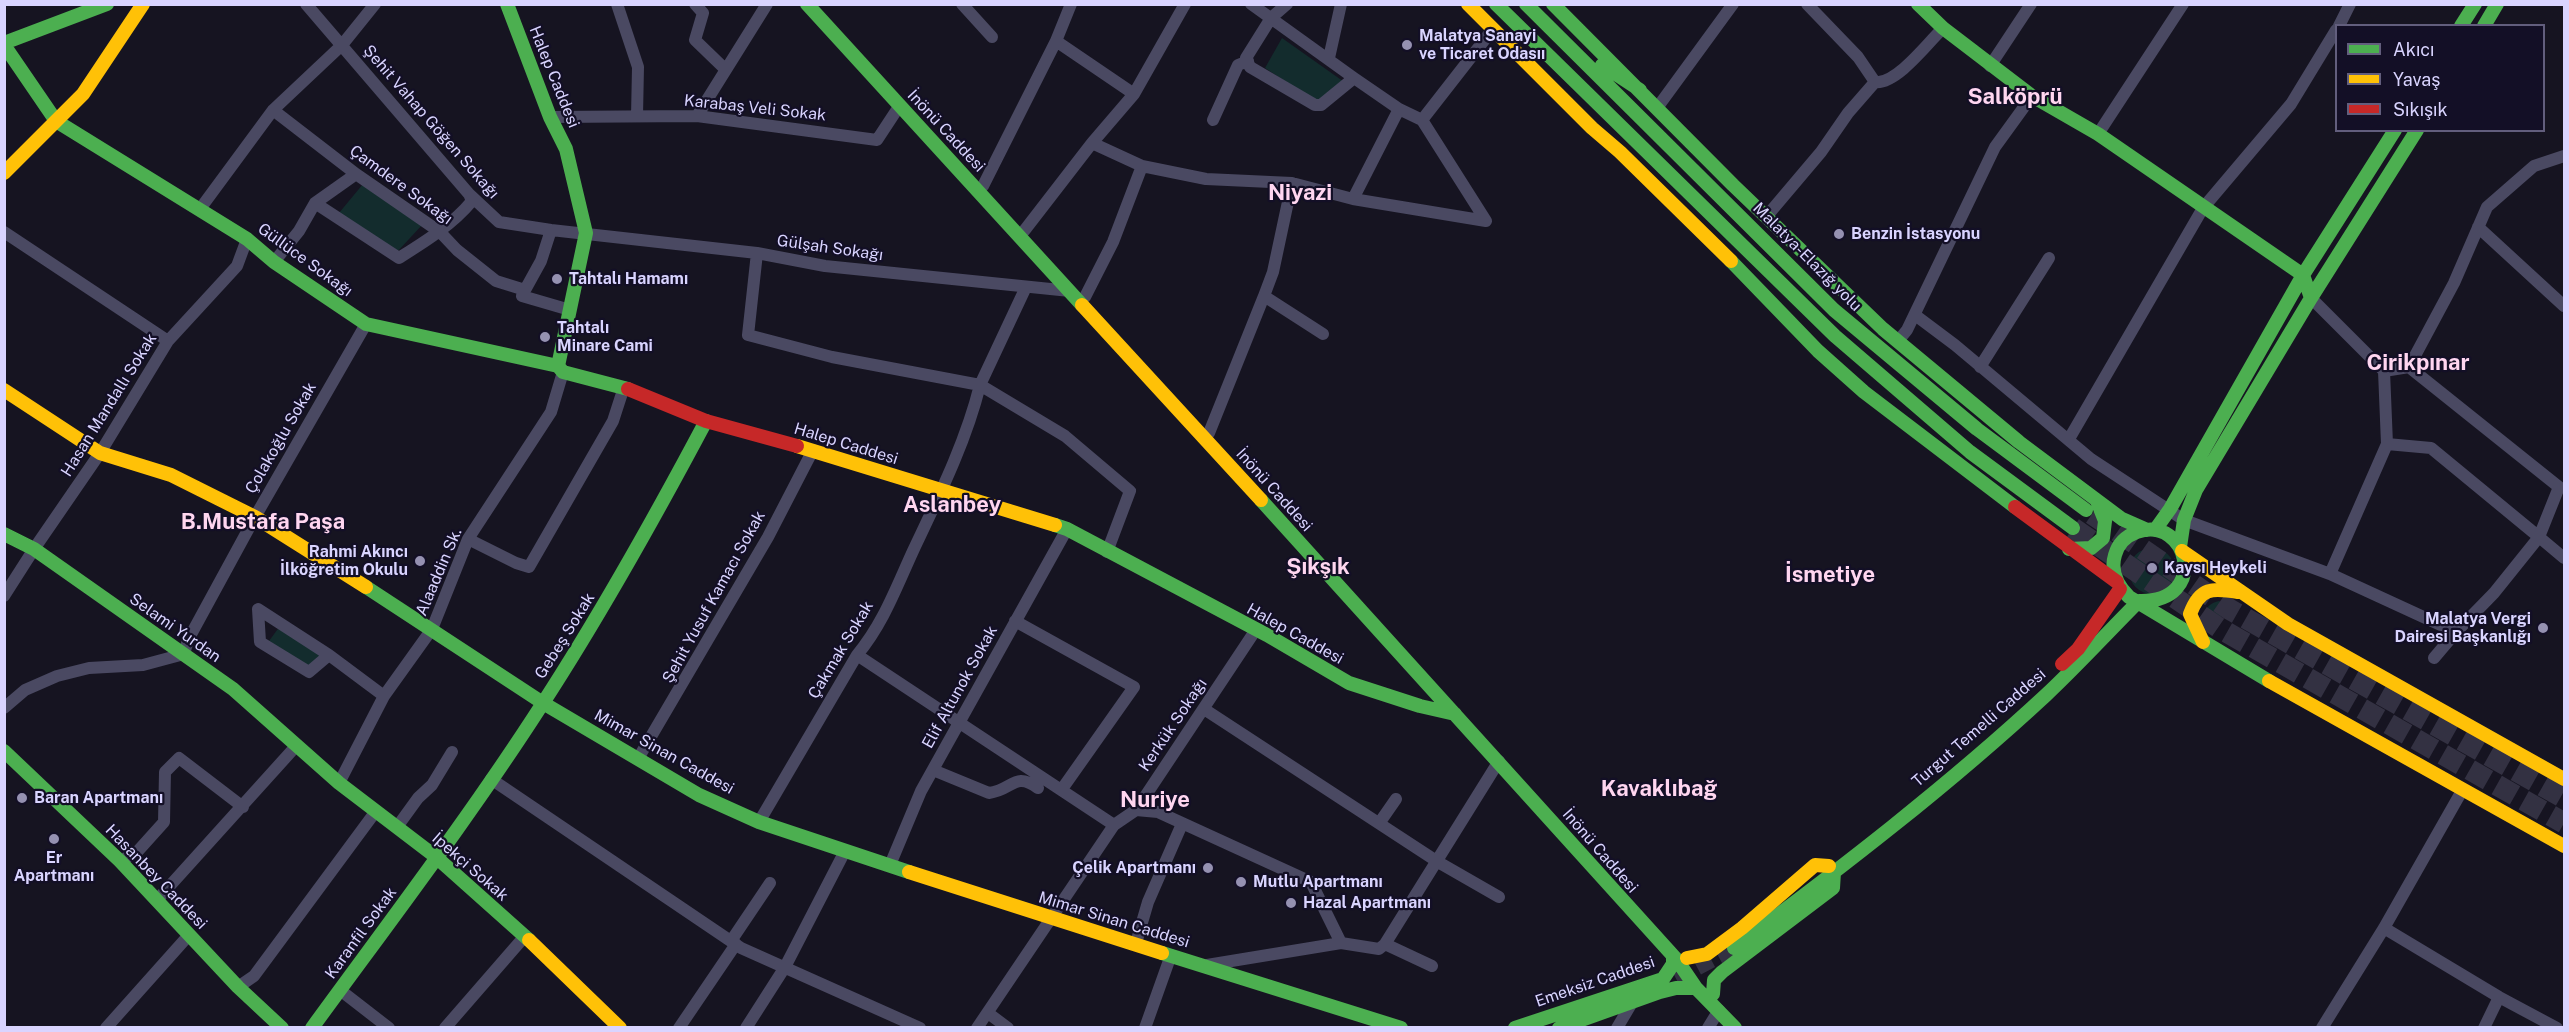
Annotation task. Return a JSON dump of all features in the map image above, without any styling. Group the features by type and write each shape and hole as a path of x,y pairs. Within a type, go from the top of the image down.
{"main road":[{"path":"56,121 4,44 107,4"},
{"path":"4,173 83,94 143,4"},
{"name":"İnönü Caddesi","path":"807,4 1452,713 1680,958"},
{"name":"İnönü Caddesi","path":"820,4 1466,716 1637,908 1680,958 1696,988 1735,1028"},
{"path":"1468,4 1693,222 1818,351 1864,392 2170,623 2565,846"},
{"path":"1496,4 1835,336 1970,452 2073,528"},
{"name":"Malatya-Elazığ yolu","path":"1526,4 1834,310 1977,429 2092,505"},
{"path":"1553,4 1766,217 1898,341 2092,505 2106,514 2105,530 2101,541 2092,549 2084,551 2068,548"},
{"path":"1918,4 1990,66 2032,96 2098,134 2303,275 2311,298"},
{"path":"2463,24 2475,4"},
{"path":"2485,24 2497,4"},
{"name":"Halep Caddesi","path":"514,8 550,117 566,149 586,233 570,310 561,369 624,387 706,421 813,450 1067,529 1349,682 1420,706 1466,716"},
{"path":"1556,35 1640,90"},
{"path":"1520,56 1537,61 1588,109 1608,116"},
{"name":"Güllüce Sokağı","path":"56,121 200,208 247,239 274,262 366,324 561,369"},
{"path":"2119,586 2112,567 2120,544 2132,534 2151,530 2170,509 2303,275 2395,132"},
{"path":"2139,601 2159,602 2175,592 2182,582 2185,571 2181,549 2184,520 2196,490 2311,298 2416,132"},
{"name":"Mimar Sinan Caddesi","path":"4,390 100,453 171,475 255,517 432,629 543,703 639,757 699,795 759,822 845,851 1052,919 1136,943 1401,1028"},
{"name":"Gebeş Sokak","path":"436,857 543,703 645,536 706,421"},
{"path":"2092,505 2173,539 2181,549 2288,624 2565,779"},
{"name":"Selami Yurdan","path":"4,534 34,549 233,689 294,743"},
{"name":"Turgut Temelli Caddesi","path":"2119,586 2078,648 2022,702 1832,869 1734,948 1832,869 2032,706 2088,655 2139,601"},
{"path":"2203,642 2190,614 2199,595 2210,589 2242,592"},
{"name":"İpekçi Sokak","path":"294,743 339,783 436,857 525,936 620,1028"},
{"name":"Hasanbey Caddesi","path":"4,751 120,861 238,987 282,1028"},
{"name":"Karanfil Sokak","path":"312,1028 436,857"},
{"name":"Turgut Temelli Caddesi","path":"1680,958 1707,954 1742,928 1815,865 1832,869"},
{"name":"Turgut Temelli Caddesi","path":"1722,972 1833,888 1832,869"},
{"path":"1707,954 1709,964 1722,972 1714,980 1713,994"},
{"path":"1680,958 1743,1028"},
{"name":"Emeksiz Caddesi","path":"1559,1028 1633,1001 1654,988 1680,958"},
{"name":"Emeksiz Caddesi","path":"1543,1028 1654,988"},
{"name":"Emeksiz Caddesi","path":"1515,1028 1654,988 1696,988"}],"street":[{"name":"Şehit Vahap Göğen Sokağı","path":"306,4 469,194 499,222 586,233"},
{"path":"200,208 273,110 342,45 375,4"},
{"path":"617,4 638,67 637,116"},
{"path":"695,4 703,13 694,40 725,69"},
{"path":"697,116 767,4"},
{"path":"962,4 992,37"},
{"path":"983,186 1056,41 1071,4"},
{"path":"1024,231 1092,143 1134,94 1185,4"},
{"path":"1092,143 1142,166 1206,179 1292,183 1353,199 1486,221 1422,120 1399,109 1251,4"},
{"path":"1287,4 1271,18 1246,58 1250,67 1315,105 1321,105 1354,78"},
{"path":"1329,58 1341,4"},
{"path":"1657,108 1733,4"},
{"path":"1807,4 1858,57 1875,82 1883,83 1894,78 1944,28"},
{"path":"1990,66 2031,4"},
{"path":"2098,134 2183,4"},
{"path":"2340,24 2350,4"},
{"path":"1422,120 1493,29"},
{"path":"2069,439 2203,208 2291,104 2335,33"},
{"path":"1056,41 1134,94"},
{"path":"1213,120 1238,65 1248,61"},
{"path":"1766,217 1821,152 1848,113 1875,82"},
{"path":"1898,341 1908,330 1995,147 2032,96"},
{"name":"Karabaş Veli Sokak","path":"550,117 697,116 877,140 900,105"},
{"path":"1353,199 1399,109"},
{"name":"Çamdere Sokağı","path":"273,110 356,174 440,232 457,250 496,281 525,290 522,296 570,310"},
{"path":"2409,367 2454,283 2487,207 2534,166 2565,156"},
{"path":"1085,297 1113,242 1142,166"},
{"path":"274,262 299,231 315,203 356,174"},
{"path":"1209,433 1273,272 1292,183"},
{"path":"315,203 399,258 440,232 461,215 472,201 469,194"},
{"path":"2478,226 2565,306"},
{"path":"525,290 540,261 550,230"},
{"path":"4,232 168,341"},
{"name":"Gülşah Sokağı","path":"586,233 757,253 825,266 1070,291"},
{"name":"Hasan Mandallı Sokak","path":"4,596 100,453 168,341 237,266 247,239"},
{"path":"757,253 748,335 832,357 980,385 1065,436 1130,491 1107,552"},
{"path":"1980,366 2049,258"},
{"name":"Çakmak Sokak","path":"759,822 857,655 874,634 941,490 976,402 980,385 1026,287"},
{"path":"1264,296 1323,334"},
{"path":"2311,298 2384,371 2386,444 2330,574"},
{"path":"1915,315 2091,459 2184,520 2330,574 2456,632"},
{"name":"Çolakoğlu Sokak","path":"184,654 188,640 255,517 366,324"},
{"path":"2384,371 2409,367 2562,482 2539,537 2494,592 2434,658"},
{"name":"Alaaddin Sk.","path":"339,783 384,696 432,629 468,539 551,412 561,369"},
{"path":"468,539 529,567 613,421 624,387"},
{"path":"2386,444 2431,448 2565,558"},
{"name":"Şehit Yusuf Kamacı Sokak","path":"639,757 768,537 813,450"},
{"name":"Elif Altunok Sokak","path":"890,865 921,791 1067,529"},
{"path":"329,655 309,672 260,642 258,609 329,655 384,696"},
{"path":"1015,621 1134,687 1062,789"},
{"name":"Kerkük Sokağı","path":"977,1028 1114,825 1136,810 1255,631"},
{"path":"4,708 25,690 57,676 89,668 142,665 184,654"},
{"path":"857,655 1114,825"},
{"path":"1204,709 1438,862 1499,897"},
{"path":"157,900 243,807 294,743"},
{"path":"397,827 418,798 432,785 452,752"},
{"path":"120,861 137,852 164,822 165,772 179,758 243,807"},
{"path":"1205,966 1341,943 1379,949 1385,944 1438,862 1499,761"},
{"path":"933,770 989,793 998,792 1018,781 1026,780 1038,788"},
{"path":"491,779 733,943 920,1028"},
{"path":"2327,1026 2463,789"},
{"path":"1380,822 1396,799"},
{"path":"1136,810 1158,812 1311,882 1341,943"},
{"path":"238,987 254,976 376,811"},
{"path":"1136,943 1148,902 1182,824"},
{"path":"746,1028 784,968 845,851"},
{"path":"679,1028 770,883"},
{"path":"2384,928 2499,997 2557,1028"},
{"path":"106,1028 189,935"},
{"path":"445,1028 525,936"},
{"path":"1385,944 1432,966"},
{"path":"1145,1028 1171,955"},
{"path":"340,990 388,1028"},
{"path":"2484,1028 2499,997"},
{"path":"1617,1028 1633,1001"},
{"path":"1708,1028 1719,1010"},
{"path":"988,1013 1008,1028"}],"green space":[{"path":"1282,38 1347,84 1323,106 1265,68"},
{"path":"363,184 423,224 397,252 339,213"},
{"path":"2152,548 2168,555 2175,571 2168,587 2152,594 2136,587 2129,571 2136,555"},
{"path":"2219,601 2229,604 2212,631 2205,623 2205,613 2209,606"},
{"path":"280,626 323,656 307,668 269,641"}],"tunnel":[{"path":"2092,514 2229,609 2564,798"},
{"path":"2073,528 2219,628 2564,823"},
{"path":"1654,988 1734,948"}],"traffic: fast":[{"path":"4,43 107,4"},
{"path":"507,4 550,117 566,149 586,233 558,366 563,372 628,389"},
{"path":"807,4 1082,305"},
{"path":"1496,4 1835,336 1970,452 2073,528"},
{"path":"1526,4 1834,310 1977,429 2086,510"},
{"path":"1553,4 1733,185 1883,329 2019,442 2122,519 2147,530"},
{"path":"1918,4 1943,28 2032,96 2098,134 2303,275 2311,298"},
{"path":"2462,24 2475,4"},
{"path":"2485,24 2497,4"},
{"path":"4,45 56,121 247,239 274,262 366,324 558,366"},
{"path":"1602,65 1640,90"},
{"path":"2155,530 2170,509 2303,275 2394,132"},
{"path":"2180,547 2184,520 2196,490 2311,298 2416,132"},
{"path":"1731,261 1818,351 1864,392 2015,507"},
{"path":"312,1028 516,745 628,564 706,421"},
{"path":"1261,500 1677,960 1696,988 1735,1028"},
{"path":"2069,549 2091,548 2103,538 2105,521 2097,501"},
{"path":"1055,525 1067,529 1267,635 1349,683 1420,706 1455,714"},
{"path":"2139,601 2162,598 2176,589 2183,575 2184,560 2179,546 2169,535 2155,530 2137,532 2126,538 2118,547 2114,567 2121,588 2129,597 2269,681"},
{"path":"4,534 34,549 233,689 339,783 436,857 529,940"},
{"path":"366,587 543,703 699,795 759,822 909,872"},
{"path":"1734,948 1854,857 1971,762 2058,684 2139,601"},
{"path":"4,751 120,861 238,987 282,1028"},
{"path":"1713,994 1714,980 1722,972 1833,888 1834,872"},
{"path":"1162,953 1401,1028"},
{"path":"1515,1028 1663,979 1673,964 1673,957"},
{"path":"1559,1028 1660,992 1676,988 1696,988"}],"traffic: slow":[{"path":"4,173 83,94 143,4"},
{"path":"1468,4 1592,128 1620,152 1731,261"},
{"path":"1082,305 1261,500"},
{"path":"4,390 100,453 171,475 255,517 366,587"},
{"path":"797,446 1055,525"},
{"path":"2182,551 2288,624 2564,779"},
{"path":"2203,642 2190,614 2198,599 2208,591 2238,592"},
{"path":"2269,681 2564,846"},
{"path":"1687,958 1707,954 1742,928 1815,865 1829,866"},
{"path":"909,872 1162,953"},
{"path":"529,940 620,1028"}],"traffic: jam":[{"path":"628,389 706,421 797,446"},
{"path":"2015,507 2117,582"},
{"path":"2062,664 2078,649 2120,589"}],"place":[{"name":"Malatya Sanayi ve Ticaret Odasıı","path":"1407,45"},
{"name":"Benzin İstasyonu","path":"1839,234"},
{"name":"Tahtalı Hamamı","path":"557,279"},
{"name":"Tahtalı Minare Cami","path":"545,337"},
{"name":"Rahmi Akıncı İlköğretim Okulu","path":"420,561"},
{"name":"Kaysı Heykeli","path":"2152,568"},
{"name":"Malatya Vergi Dairesi Başkanlığı","path":"2543,628"},
{"name":"Baran Apartmanı","path":"22,798"},
{"name":"Er Apartmanı","path":"54,839"},
{"name":"Çelik Apartmanı","path":"1208,868"},
{"name":"Mutlu Apartmanı","path":"1241,882"},
{"name":"Hazal Apartmanı","path":"1291,903"}],"district":[{"name":"Salköprü","path":"2015,97"},
{"name":"Niyazi","path":"1300,193"},
{"name":"Cirikpınar","path":"2418,363"},
{"name":"Aslanbey","path":"952,505"},
{"name":"B.Mustafa Paşa","path":"263,522"},
{"name":"Şıkşık","path":"1318,567"},
{"name":"İsmetiye","path":"1830,575"},
{"name":"Kavaklıbağ","path":"1659,789"},
{"name":"Nuriye","path":"1155,800"}]}
